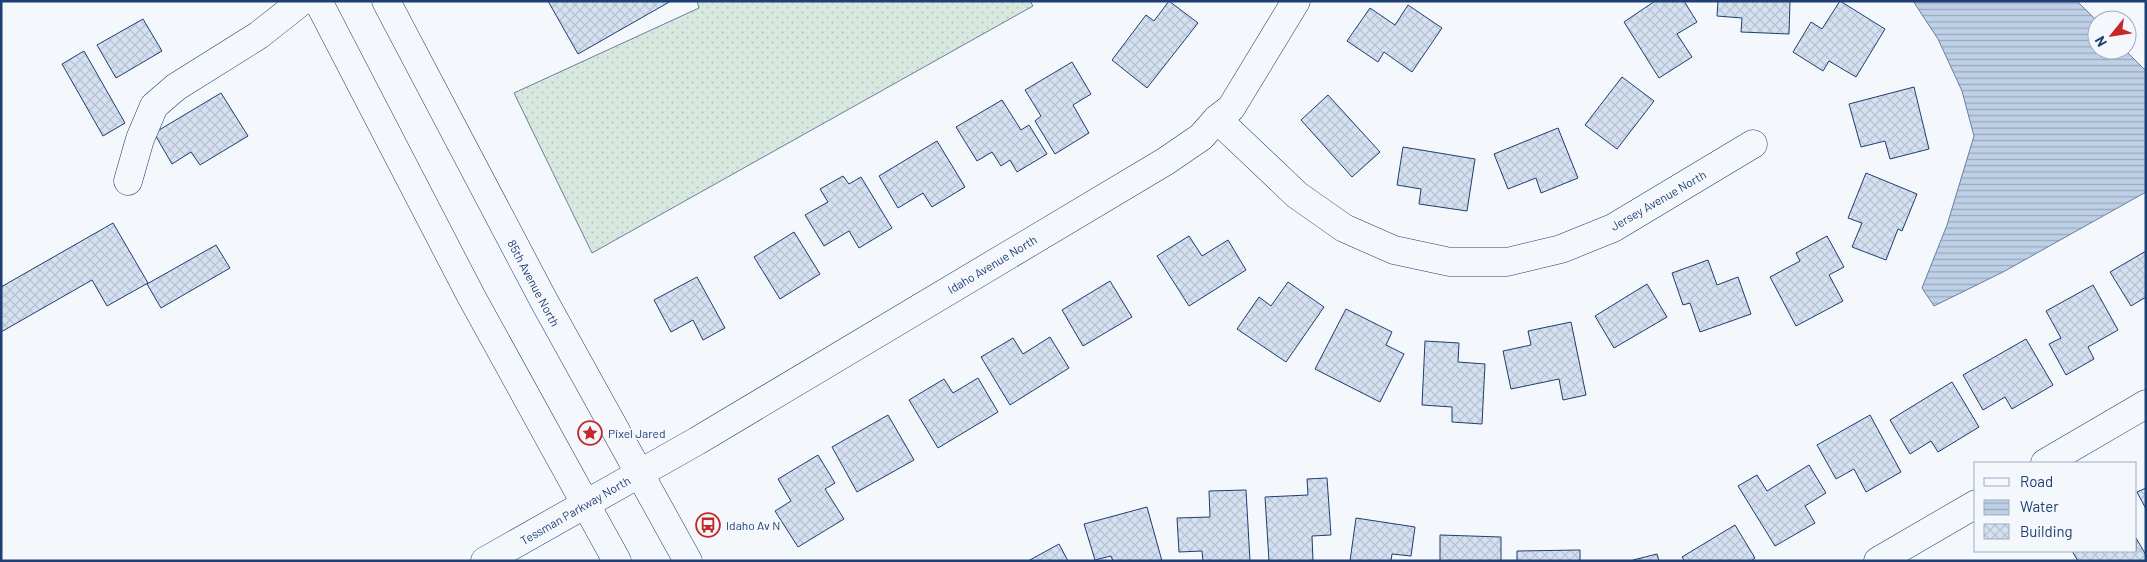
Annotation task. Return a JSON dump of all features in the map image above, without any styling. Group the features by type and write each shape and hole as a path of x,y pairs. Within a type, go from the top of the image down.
{"street":[{"path":"128,181 140,139 154,106 176,87 259,35 302,1"},
{"path":"318,1 466,287 617,561"},
{"name":"85th Avenue North","path":"386,1 475,173 688,561"},
{"name":"Idaho Avenue North","path":"638,473 697,441 1166,161 1201,137 1230,108 1296,1"},
{"name":"Jersey Avenue North","path":"1217,119 1297,195 1344,228 1394,250 1450,262 1507,262 1560,249 1613,228 1753,144"},
{"path":"2047,462 2146,404"},
{"name":"Tessman Parkway North","path":"485,561 638,473"},
{"path":"1878,561 1974,505"}],"shaded area":[{"path":"697,1 1030,1 1033,6 592,253 514,93 699,8"}],"water":[{"path":"1913,1 2077,1 2087,11 2087,60 2135,60 2146,71 2146,192 2003,272 1934,306 1922,288 1947,225 1974,136 1962,91 1938,39"}],"building":[{"path":"548,1 671,1 578,54"},
{"path":"1169,1 1198,23 1147,88 1112,60 1146,15 1154,21"},
{"path":"1655,1 1684,1 1697,22 1677,34 1692,57 1659,78 1624,22"},
{"path":"1718,1 1790,1 1789,34 1741,32 1742,18 1717,16"},
{"path":"1840,1 1885,29 1856,77 1829,61 1823,71 1793,52 1811,22 1822,29"},
{"path":"1408,5 1442,28 1412,72 1384,52 1378,62 1347,41 1370,8 1395,25"},
{"path":"143,19 162,51 116,78 97,45"},
{"path":"84,51 125,123 103,136 62,64"},
{"path":"1072,62 1091,94 1073,105 1089,133 1055,154 1035,121 1041,116 1025,90"},
{"path":"1622,77 1654,101 1617,149 1585,125"},
{"path":"1914,87 1929,149 1890,159 1885,141 1861,147 1849,104"},
{"path":"221,93 248,136 200,165 191,152 172,164 154,133"},
{"path":"1328,95 1380,152 1352,177 1301,120"},
{"path":"1002,100 1021,130 1029,125 1047,154 1017,172 1010,160 1001,166 992,152 977,161 956,127"},
{"path":"1558,128 1578,178 1541,193 1536,178 1508,189 1494,154"},
{"path":"937,141 965,187 932,207 923,193 898,208 879,176"},
{"path":"1403,147 1475,159 1467,211 1419,204 1421,189 1397,185"},
{"path":"1866,173 1917,194 1902,231 1898,229 1886,260 1852,247 1862,223 1848,218"},
{"path":"843,176 849,184 861,177 892,228 859,248 849,231 824,246 805,215 828,202 820,189"},
{"path":"113,223 148,283 107,306 92,280 1,332 1,287"},
{"path":"794,232 820,274 780,299 754,257"},
{"path":"1189,236 1202,256 1228,240 1246,270 1189,306 1157,256"},
{"path":"1827,236 1844,267 1829,275 1843,301 1796,326 1770,277 1800,261 1796,253"},
{"path":"216,245 230,268 161,308 147,284"},
{"path":"2146,251 2146,297 2131,306 2110,272"},
{"path":"1708,260 1717,285 1738,277 1751,314 1700,332 1690,303 1683,305 1672,273"},
{"path":"697,277 725,328 703,340 693,320 671,332 654,300"},
{"path":"1110,281 1132,317 1083,346 1062,310"},
{"path":"1288,282 1324,307 1286,362 1237,329 1259,297 1271,306"},
{"path":"1647,284 1667,317 1614,348 1595,316"},
{"path":"2093,285 2118,330 2088,347 2094,359 2066,375 2049,344 2061,338 2046,311"},
{"path":"1346,309 1392,332 1386,345 1404,354 1380,402 1315,369"},
{"path":"1571,322 1586,395 1563,400 1559,379 1511,389 1503,351 1531,345 1528,331"},
{"path":"1050,337 1069,368 1010,405 981,357 1013,338 1023,354"},
{"path":"2026,339 2053,385 2012,409 2005,397 1983,410 1963,375"},
{"path":"1425,341 1459,343 1458,362 1485,364 1482,424 1452,422 1452,407 1422,405"},
{"path":"978,378 998,412 938,448 909,400 944,379 953,393"},
{"path":"1952,382 1979,427 1938,452 1931,441 1910,454 1890,420"},
{"path":"888,415 914,460 857,492 832,447"},
{"path":"1870,415 1901,472 1866,492 1854,469 1836,479 1817,445"},
{"path":"818,455 835,483 825,489 844,519 798,547 775,511 791,501 778,479"},
{"path":"1809,465 1826,493 1805,506 1815,523 1775,546 1738,486 1757,475 1767,491"},
{"path":"1327,478 1331,535 1312,536 1313,561 1269,561 1265,497 1308,495 1307,479"},
{"path":"2146,488 2146,509 2137,492"},
{"path":"1246,490 1250,561 1203,561 1202,551 1179,552 1177,518 1210,517 1209,491"},
{"path":"1147,507 1162,561 1113,561 1111,556 1095,560 1084,524"},
{"path":"1356,518 1415,527 1411,556 1392,554 1391,561 1350,561"},
{"path":"1735,525 1755,558 1751,561 1685,561 1682,557"},
{"path":"1440,535 1501,537 1501,561 1440,561"},
{"path":"2137,540 2146,555 2146,561 2078,561 2073,552 2137,552"},
{"path":"1059,544 1068,561 1028,561"},
{"path":"1580,550 1580,561 1517,561 1517,551"},
{"path":"1657,554 1659,561 1633,561 1633,560"}],"place":[{"name":"Pixel Jared","path":"590,433"},
{"name":"Idaho Av N","path":"708,525"}]}
